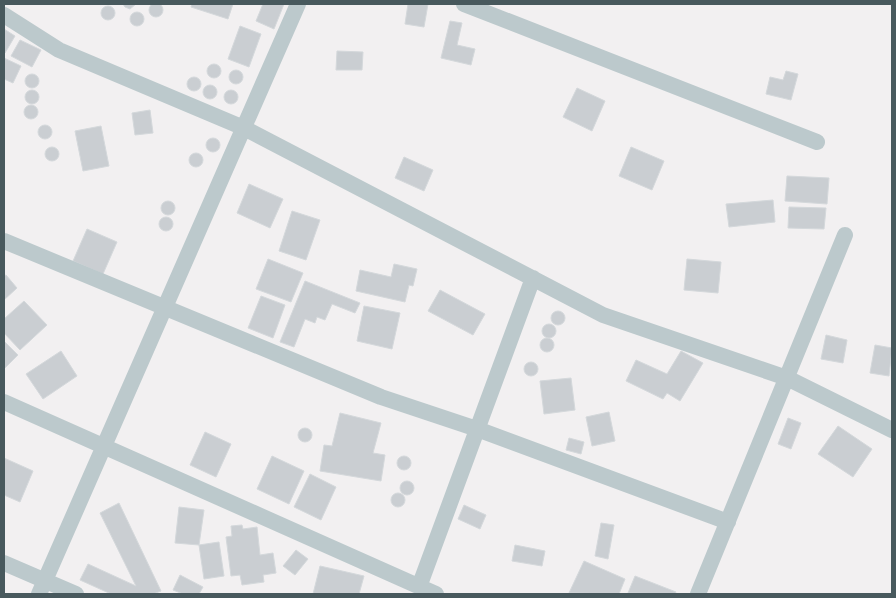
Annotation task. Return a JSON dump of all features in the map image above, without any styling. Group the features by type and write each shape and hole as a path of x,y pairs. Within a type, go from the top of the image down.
{"street":[{"path":"42,588 298,4"},
{"path":"464,4 817,142"},
{"path":"4,15 59,50 244,128 603,315 787,378 892,430"},
{"path":"698,594 845,235"},
{"path":"4,241 381,396 477,429 728,522"},
{"path":"419,587 533,278"},
{"path":"4,402 436,594"},
{"path":"4,563 42,588 76,594"}],"building":[{"path":"153,3 159,3 163,10 159,17 153,17 149,13 149,7"},
{"path":"123,4 136,4 130,9"},
{"path":"192,4 233,4 228,19 191,7"},
{"path":"263,4 284,4 274,29 256,21"},
{"path":"408,4 428,4 424,27 405,24"},
{"path":"105,6 111,6 115,13 111,20 105,20 101,16 101,10"},
{"path":"134,12 140,12 144,19 140,26 134,26 130,22 130,16"},
{"path":"450,21 462,23 457,45 475,49 471,65 441,58"},
{"path":"240,26 261,34 249,67 228,59"},
{"path":"4,29 15,36 5,53 4,52"},
{"path":"20,40 41,50 32,67 11,56"},
{"path":"337,51 363,52 362,70 336,70"},
{"path":"4,58 21,66 13,83 4,79"},
{"path":"211,64 217,64 221,71 217,78 211,78 207,74 207,68"},
{"path":"233,70 239,70 243,77 239,84 233,84 229,80 229,74"},
{"path":"786,71 798,74 791,100 766,94 770,77 783,80"},
{"path":"29,74 35,74 39,81 35,88 29,88 25,84 25,78"},
{"path":"191,77 197,77 201,84 197,91 191,91 187,87 187,81"},
{"path":"207,85 213,85 217,92 213,99 207,99 203,95 203,89"},
{"path":"577,88 605,101 592,131 563,117"},
{"path":"29,90 35,90 39,97 35,104 29,104 25,100 25,94"},
{"path":"228,90 234,90 238,97 234,104 228,104 224,100 224,94"},
{"path":"28,105 34,105 38,112 34,119 28,119 24,115 24,109"},
{"path":"150,110 153,133 135,135 132,113"},
{"path":"42,125 48,125 52,132 48,139 42,139 38,135 38,129"},
{"path":"101,126 109,166 83,171 75,131"},
{"path":"210,138 216,138 220,145 216,152 210,152 206,148 206,142"},
{"path":"49,147 55,147 59,154 55,161 49,161 45,157 45,151"},
{"path":"631,147 664,161 652,190 619,176"},
{"path":"193,153 199,153 203,160 199,167 193,167 189,163 189,157"},
{"path":"404,157 433,170 424,191 395,178"},
{"path":"787,176 829,178 827,204 785,201"},
{"path":"249,184 283,199 270,228 237,213"},
{"path":"773,200 775,222 729,227 726,204"},
{"path":"165,201 171,201 175,208 171,215 165,215 161,211 161,205"},
{"path":"789,207 826,208 824,229 788,228"},
{"path":"292,211 320,220 306,260 279,251"},
{"path":"163,217 169,217 173,224 169,231 163,231 159,227 159,221"},
{"path":"87,229 117,242 103,274 73,261"},
{"path":"268,259 303,273 291,302 256,289"},
{"path":"687,259 721,262 718,293 684,290"},
{"path":"394,264 417,269 413,286 409,285 405,302 356,291 360,270 391,277"},
{"path":"6,275 17,288 4,300 4,276"},
{"path":"305,281 360,303 355,313 332,304 325,320 317,317 315,323 305,319 294,347 280,342"},
{"path":"440,290 485,314 473,335 428,311"},
{"path":"261,296 285,305 273,338 248,328"},
{"path":"24,301 47,325 20,350 4,333 4,319"},
{"path":"364,306 400,313 392,349 357,341"},
{"path":"555,311 561,311 565,318 561,325 555,325 551,321 551,315"},
{"path":"546,324 552,324 556,331 552,338 546,338 542,334 542,328"},
{"path":"826,335 847,340 843,363 821,359"},
{"path":"544,338 550,338 554,345 550,352 544,352 540,348 540,342"},
{"path":"4,341 18,355 4,369"},
{"path":"875,345 892,348 889,376 870,373"},
{"path":"61,351 77,376 43,399 26,374"},
{"path":"681,351 703,363 680,401 667,393 663,399 626,381 636,360 667,374"},
{"path":"528,362 534,362 538,369 534,376 528,376 524,372 524,366"},
{"path":"571,378 575,410 544,414 540,381"},
{"path":"609,412 615,441 592,446 586,417"},
{"path":"340,413 381,423 373,453 385,455 381,481 320,471 324,445 332,446"},
{"path":"788,418 801,423 791,449 778,444"},
{"path":"838,426 872,449 853,477 818,454"},
{"path":"302,428 308,428 312,435 308,442 302,442 298,438 298,432"},
{"path":"205,432 231,444 216,477 190,465"},
{"path":"569,438 584,442 581,454 566,450"},
{"path":"272,456 304,471 289,504 257,489"},
{"path":"401,456 407,456 411,463 407,470 401,470 397,466 397,460"},
{"path":"4,458 33,471 20,502 4,495"},
{"path":"310,474 336,487 321,520 294,507"},
{"path":"404,481 410,481 414,488 410,495 404,495 400,491 400,485"},
{"path":"395,493 401,493 405,500 401,507 395,507 391,503 391,497"},
{"path":"119,503 161,591 153,594 111,594 80,580 88,564 136,586 100,513"},
{"path":"464,505 486,515 480,529 458,519"},
{"path":"179,507 204,510 199,545 175,543"},
{"path":"601,523 614,525 608,559 595,556"},
{"path":"242,525 243,529 257,527 260,555 273,553 276,573 263,575 264,582 242,585 240,575 231,576 226,537 232,536 231,526"},
{"path":"219,542 224,576 204,579 199,545"},
{"path":"515,545 545,551 542,566 512,561"},
{"path":"296,550 308,559 295,575 283,566"},
{"path":"584,561 625,579 619,594 569,593"},
{"path":"320,566 364,576 359,594 313,594"},
{"path":"180,575 203,587 199,594 183,594 173,590"},
{"path":"635,576 676,592 675,594 628,593"}]}
